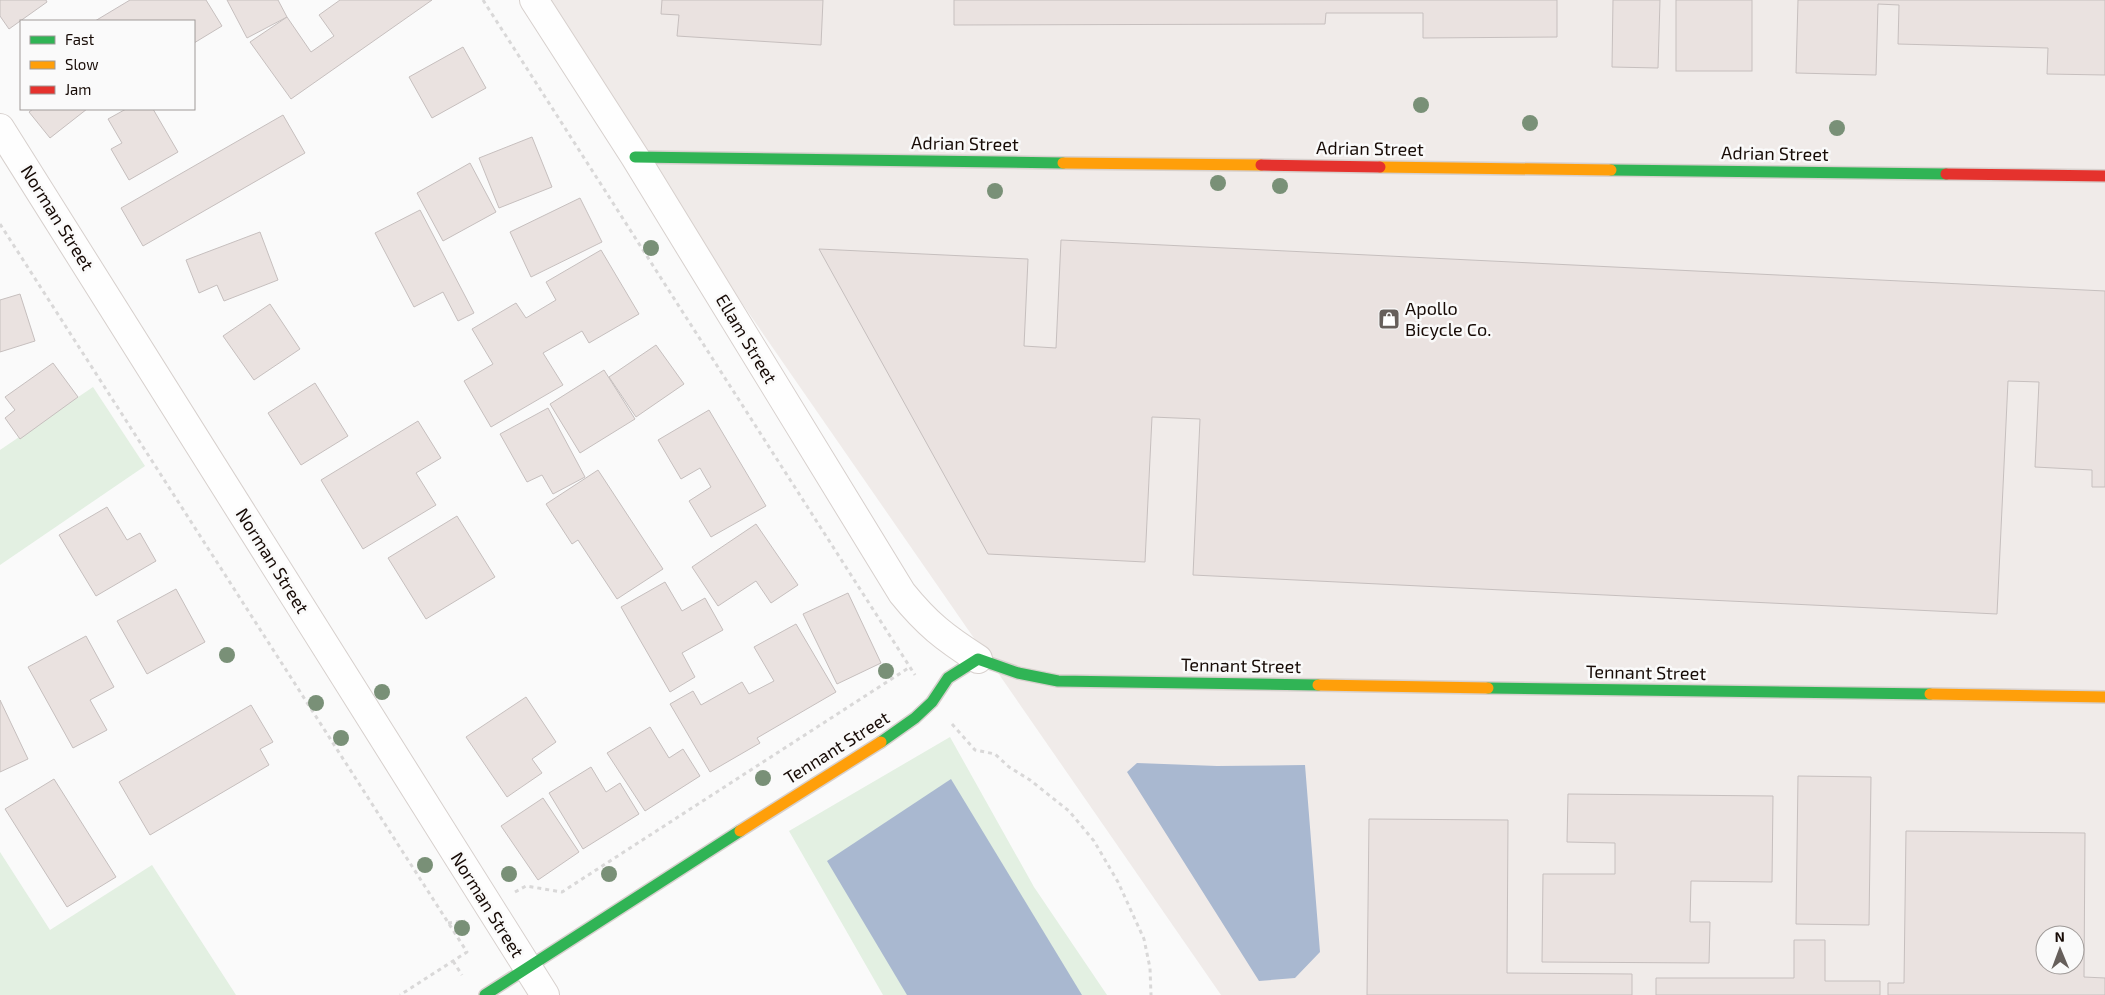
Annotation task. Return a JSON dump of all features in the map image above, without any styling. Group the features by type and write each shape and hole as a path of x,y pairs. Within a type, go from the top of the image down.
{"street":[{"name":"Ellam Street","path":"534,0 635,157 902,593 922,618 946,639 978,659"},
{"name":"Norman Street","path":"0,128 544,995"},
{"name":"Adrian Street","path":"635,157 2105,176"},
{"name":"Tennant Street","path":"485,995 849,760 894,734 932,702 948,678 978,659 1031,677 1058,681 2105,697"}],"path":[{"path":"0,224 467,952 400,995"},
{"path":"448,923 466,921 526,886 562,892 910,667"}],"shaded area":[{"path":"532,0 2105,0 2105,995 1221,995"}],"green space":[{"path":"93,387 145,466 0,565 0,450"},
{"path":"950,737 1034,887 1107,995 883,995 789,831"},
{"path":"0,852 50,930 152,865 236,995 0,995"}],"water":[{"path":"1137,763 1217,766 1305,765 1320,952 1295,978 1259,981 1127,772"},
{"path":"951,779 1082,995 907,995 827,861"}],"building":[{"path":"0,0 46,0 47,2 9,29 0,16"},
{"path":"130,0 206,0 222,26 195,42 195,20 97,20"},
{"path":"227,0 278,0 287,17 247,38"},
{"path":"340,0 432,0 291,99 250,42 287,17 311,52 334,36 319,15"},
{"path":"662,0 823,0 821,45 677,36 679,15 661,14"},
{"path":"954,0 1557,0 1557,37 1423,38 1423,13 1326,13 1325,24 954,25"},
{"path":"1613,0 1660,0 1658,68 1612,67"},
{"path":"1676,0 1752,0 1752,71 1676,71"},
{"path":"1798,0 2105,0 2105,75 2047,74 2048,48 1898,44 1899,5 1878,4 1876,75 1796,73"},
{"path":"463,47 486,88 432,118 409,77"},
{"path":"32,110 86,110 50,138 29,112"},
{"path":"124,110 154,110 178,152 129,180 111,149 122,143 108,119"},
{"path":"283,115 305,153 143,246 121,208"},
{"path":"532,137 552,187 499,208 479,158"},
{"path":"470,163 496,212 443,241 417,193"},
{"path":"580,198 602,242 531,277 510,232"},
{"path":"420,210 474,313 458,321 443,292 414,307 375,233"},
{"path":"260,232 278,280 224,301 217,285 199,293 186,260"},
{"path":"1061,240 2105,291 2105,487 2092,487 2092,470 2035,467 2039,382 2008,381 1997,614 1193,575 1200,419 1152,417 1145,562 988,554 819,249 1028,259 1024,346 1056,348"},
{"path":"601,250 639,314 589,343 582,331 543,353 563,385 491,427 464,381 493,364 472,329 516,303 526,318 556,300 546,282"},
{"path":"20,294 35,341 0,352 0,300"},
{"path":"270,304 300,349 254,380 223,336"},
{"path":"656,345 684,384 636,417 609,377"},
{"path":"53,363 78,397 20,439 5,418 15,410 5,397"},
{"path":"604,370 635,419 580,453 550,404"},
{"path":"315,383 348,436 301,465 268,413"},
{"path":"548,408 585,477 553,494 542,475 527,482 500,434"},
{"path":"709,410 766,506 711,537 689,501 711,487 700,468 681,479 658,440"},
{"path":"418,421 441,458 416,473 436,505 363,549 321,480"},
{"path":"598,470 663,569 617,599 578,540 572,544 546,504"},
{"path":"107,507 127,540 140,533 156,561 96,596 59,535"},
{"path":"457,516 495,577 426,619 388,558"},
{"path":"756,524 798,585 771,603 756,581 718,606 692,567"},
{"path":"665,582 682,611 705,598 723,630 682,653 695,677 670,692 621,607"},
{"path":"176,589 205,642 147,674 117,621"},
{"path":"848,593 881,663 837,684 803,614"},
{"path":"796,624 836,692 757,738 760,743 710,772 670,704 693,691 701,705 742,682 749,694 774,681 754,647"},
{"path":"86,636 114,687 90,700 107,730 73,748 28,667"},
{"path":"526,697 556,742 532,759 542,773 507,797 466,737"},
{"path":"0,700 28,759 0,772"},
{"path":"251,705 273,742 260,749 269,765 150,835 119,782"},
{"path":"650,727 669,758 683,749 700,776 645,811 607,753"},
{"path":"591,767 606,792 620,783 639,814 583,849 549,793"},
{"path":"1798,776 1871,777 1869,925 1796,924"},
{"path":"54,779 116,877 67,907 5,809"},
{"path":"1568,794 1773,796 1772,882 1691,881 1690,922 1710,922 1709,963 1542,962 1543,874 1615,874 1615,843 1567,842"},
{"path":"543,798 579,852 538,880 501,826"},
{"path":"1369,819 1508,820 1507,973 1632,974 1632,995 1367,995"},
{"path":"1906,831 2085,833 2084,925 2035,925 2035,975 2084,975 2084,977 2105,978 2105,995 1888,995 1888,983 1904,983"},
{"path":"1794,940 1825,940 1825,981 1880,981 1880,995 1656,995 1656,978 1794,978"}],"traffic: fast":[{"path":"635,157 1063,163"},
{"path":"1611,170 1946,174"},
{"path":"881,742 915,718 932,702 948,678 978,659 1018,673 1058,681 1318,685"},
{"path":"1488,688 1930,694"},
{"path":"485,995 740,831"}],"traffic: slow":[{"path":"1063,163 1261,165"},
{"path":"1380,167 1611,170"},
{"path":"1318,685 1488,688"},
{"path":"1930,694 2105,697"},
{"path":"740,831 881,742"}],"traffic: jam":[{"path":"1261,165 1380,167"},
{"path":"1946,174 2105,176"}],"place":[{"name":"Apollo Bicycle Co.","path":"1389,319"}]}
